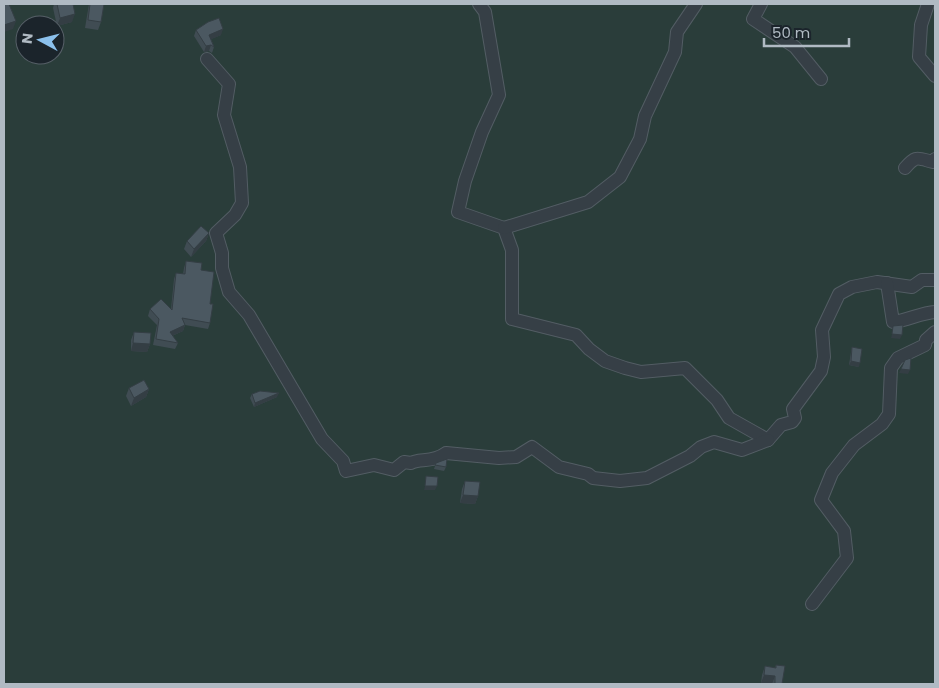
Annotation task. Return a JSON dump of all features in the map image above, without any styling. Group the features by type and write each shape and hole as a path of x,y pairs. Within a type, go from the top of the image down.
{"street":[{"path":"479,4 485,12 499,95 482,132 465,181 458,212 504,228 588,202 620,177 640,139 645,116 675,52 677,32 696,4"},
{"path":"761,4 753,19 795,47 821,78"},
{"path":"928,4 920,25 919,57 935,76"},
{"path":"207,60 229,84 224,115 240,167 242,203 235,215 216,233 222,253 222,268 229,292 249,315 322,439 344,461 346,470 374,465 394,470 404,462 411,464 414,461 426,461 440,458 446,453 499,458 516,457 532,447 559,467 588,474 593,478 620,481 647,478 690,456 701,447 714,442 742,450 768,440 781,425 792,422 795,418 793,410 821,371 824,357 822,330 839,294 852,287 877,282 912,287 922,280 935,280"},
{"path":"905,168 913,159 918,158 933,162 935,159"},
{"path":"504,228 512,250 512,319 576,335 604,361 625,368 641,372 685,368 717,400 729,418 768,440"},
{"path":"887,284 893,322 935,312"},
{"path":"812,604 847,558 844,531 821,500 832,472 854,445 882,424 889,414 891,368 898,358 925,346 926,340 935,332"}],"green space":[{"path":"4,4 935,4 935,684 4,684"}],"building":[{"path":"4,4 9,4 15,21 4,25"},
{"path":"57,4 73,4 75,14 65,17 65,15 59,15"},
{"path":"90,4 104,4 101,22 88,20"},
{"path":"219,18 223,29 209,35 214,47 211,45 206,46 196,30 208,22"},
{"path":"201,226 209,233 194,249 187,241"},
{"path":"186,261 202,263 201,270 214,272 210,304 213,304 210,323 182,318 185,325 170,332 178,343 156,339 159,319 150,309 161,299 172,310 176,273 185,274"},
{"path":"903,325 902,335 892,334 893,326"},
{"path":"134,332 151,333 150,344 133,343"},
{"path":"852,347 862,349 860,363 851,361"},
{"path":"911,358 910,370 901,369 905,360"},
{"path":"144,380 149,389 134,398 129,388"},
{"path":"260,391 279,393 255,403 252,394"},
{"path":"447,459 446,467 435,465 436,463"},
{"path":"426,476 438,477 437,486 425,486"},
{"path":"465,481 480,482 478,496 463,495"},
{"path":"776,665 785,666 782,684 775,684 775,676 764,675 765,666 776,668"}]}
